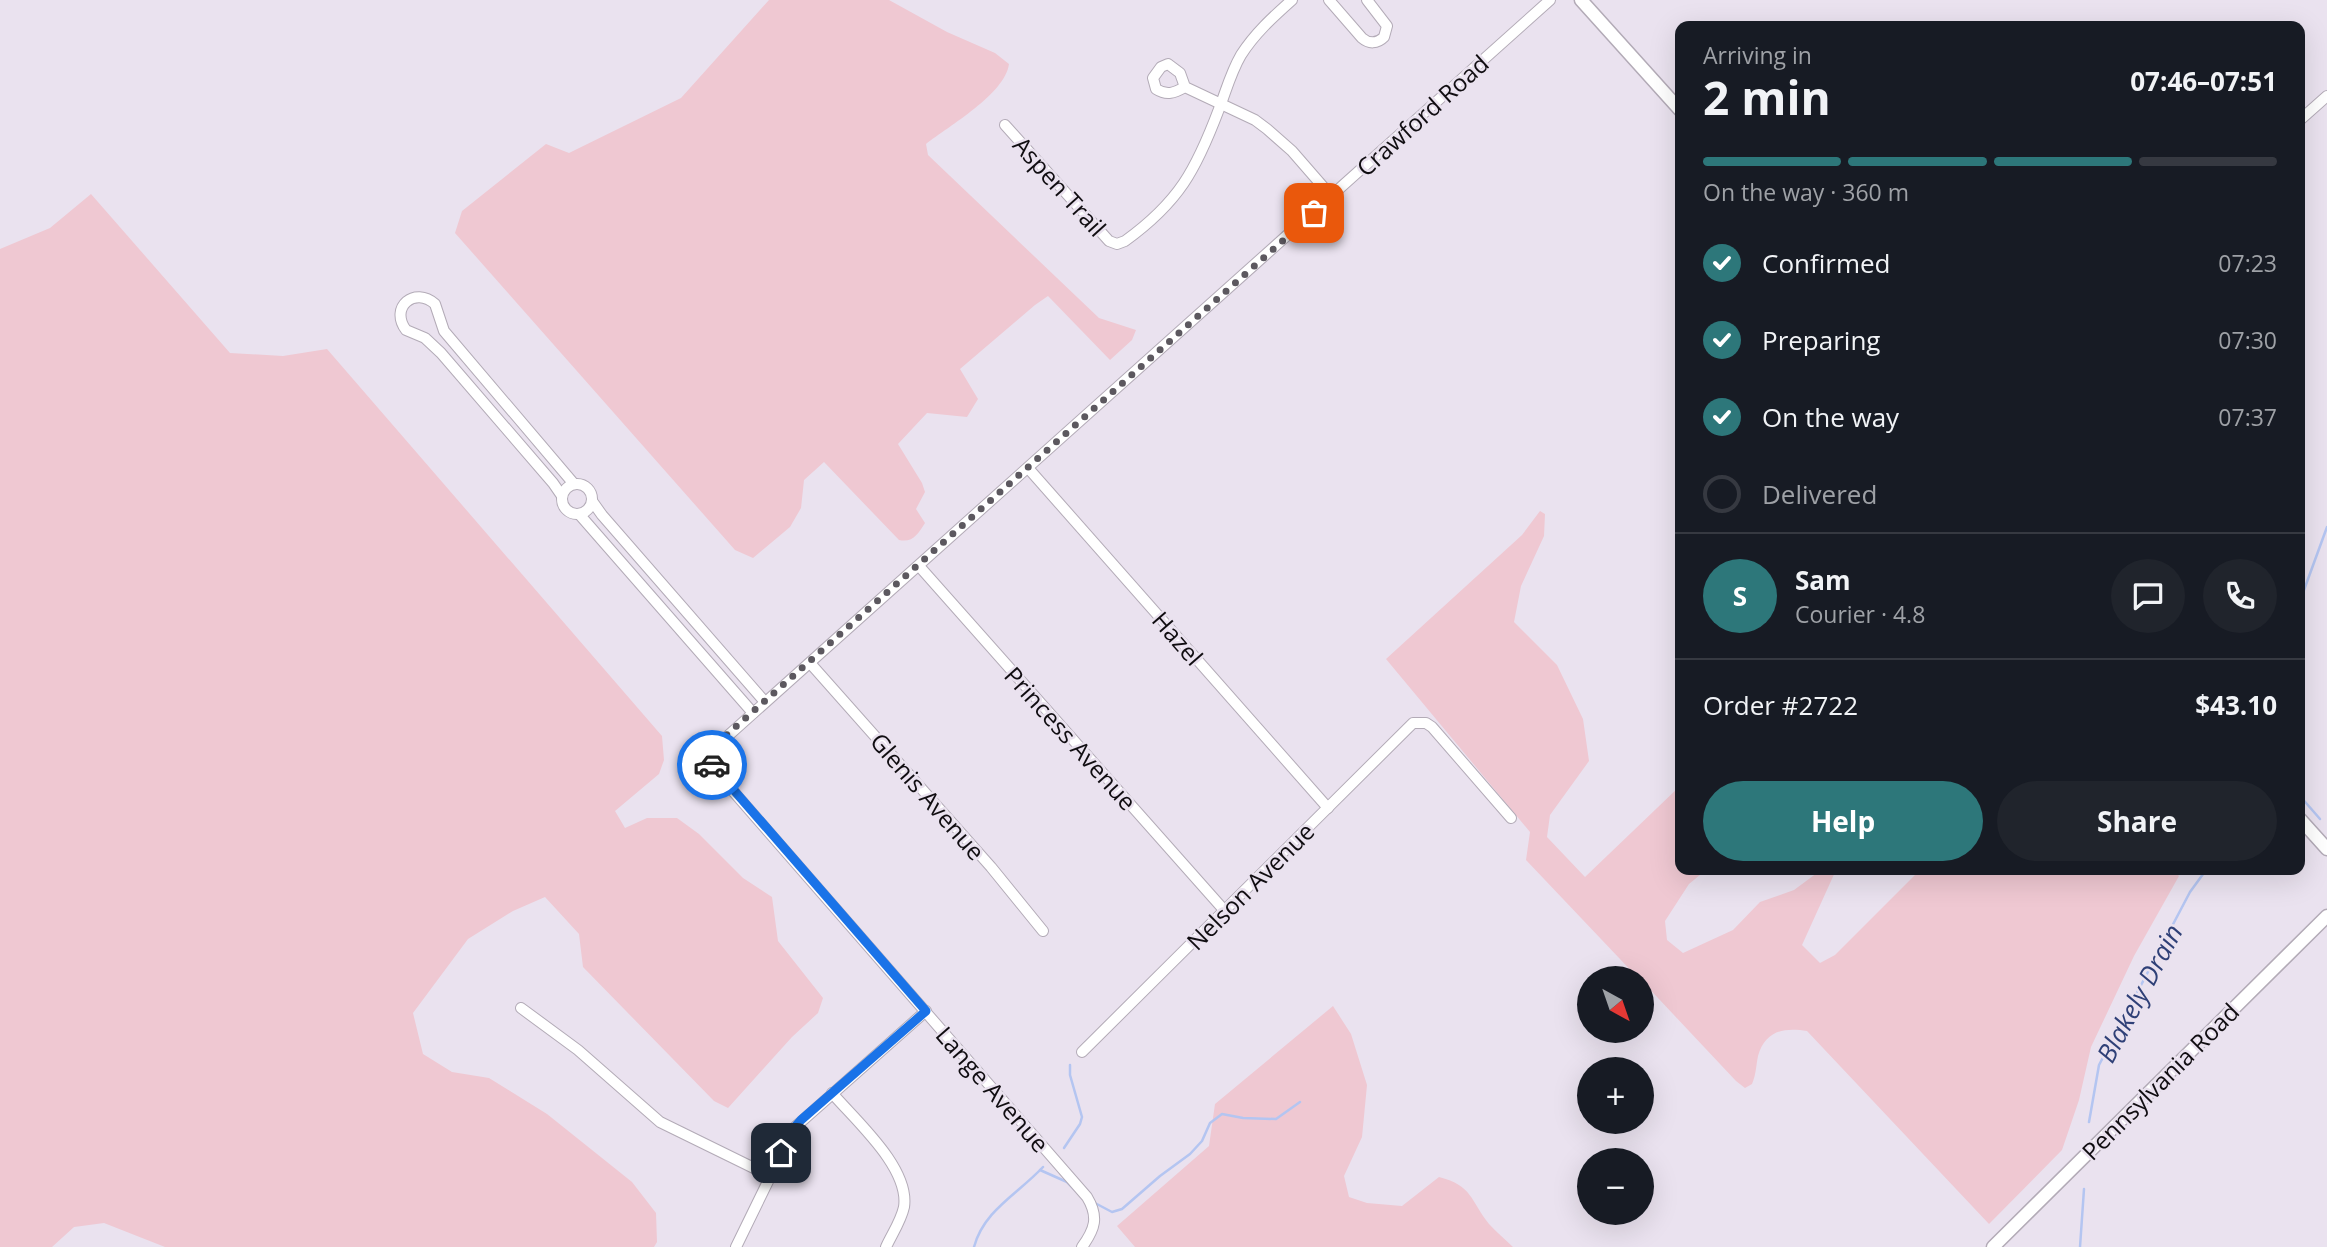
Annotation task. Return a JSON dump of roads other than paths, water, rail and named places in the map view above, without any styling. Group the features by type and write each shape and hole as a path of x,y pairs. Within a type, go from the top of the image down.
{"street":[{"path":"1221,104 1235,66 1249,43 1266,23 1292,0"},
{"path":"1329,0 1362,37 1368,42 1374,42 1384,37 1387,26 1367,0"},
{"path":"1581,0 1675,104"},
{"name":"Crawford Road","path":"712,766 709,757 713,747 1332,197 1544,2"},
{"path":"1185,87 1255,120 1278,137 1332,197"},
{"path":"2305,116 2327,96"},
{"name":"Aspen Trail","path":"1005,125 1097,229 1109,241 1117,244 1132,236 1182,189 1202,154 1221,104"},
{"path":"562,496 568,487 574,484 585,486 592,495 592,501 586,511 579,513 574,514 565,508 562,496 440,353 425,338 411,334 403,327 400,311 406,302 416,297 430,300 437,309 440,325 452,342 574,484"},
{"path":"440,353 452,342"},
{"path":"499,420 511,409"},
{"name":"Hazel","path":"1028,468 1328,808"},
{"path":"592,501 765,702"},
{"path":"579,513 753,713"},
{"name":"Princess Avenue","path":"919,566 1224,910"},
{"path":"662,610 675,599"},
{"name":"Glenis Avenue","path":"810,663 982,856 1043,931"},
{"name":"Nelson Avenue","path":"1082,1052 1406,728 1420,722 1432,727 1511,818"},
{"name":"Lange Avenue","path":"712,766 1082,1190 1096,1215 1094,1229 1082,1247"},
{"path":"2305,825 2327,849"},
{"name":"Pennsylvania Road","path":"1993,1247 2327,916"},
{"path":"521,1008 578,1050 660,1122 770,1176"},
{"path":"736,1247 794,1128 926,1011"},
{"path":"832,1093 892,1162 902,1181 904,1208 886,1247"}],"waterway":[{"name":"Blakely Drain","path":"2305,587 2327,527"},
{"path":"2305,802 2320,819"},
{"name":"Blakely Drain","path":"2089,1122 2099,1065 2190,892 2202,875"},
{"path":"1064,1148 1082,1117 1070,1075 1070,1065"},
{"path":"1093,1202 1112,1212 1122,1209 1190,1154 1202,1141 1210,1123 1222,1114 1276,1119 1300,1102"},
{"path":"974,1247 985,1223 1043,1167"},
{"path":"1040,1170 1067,1182 1074,1189"},
{"name":"Blakely Drain","path":"2080,1247 2084,1189"}]}
